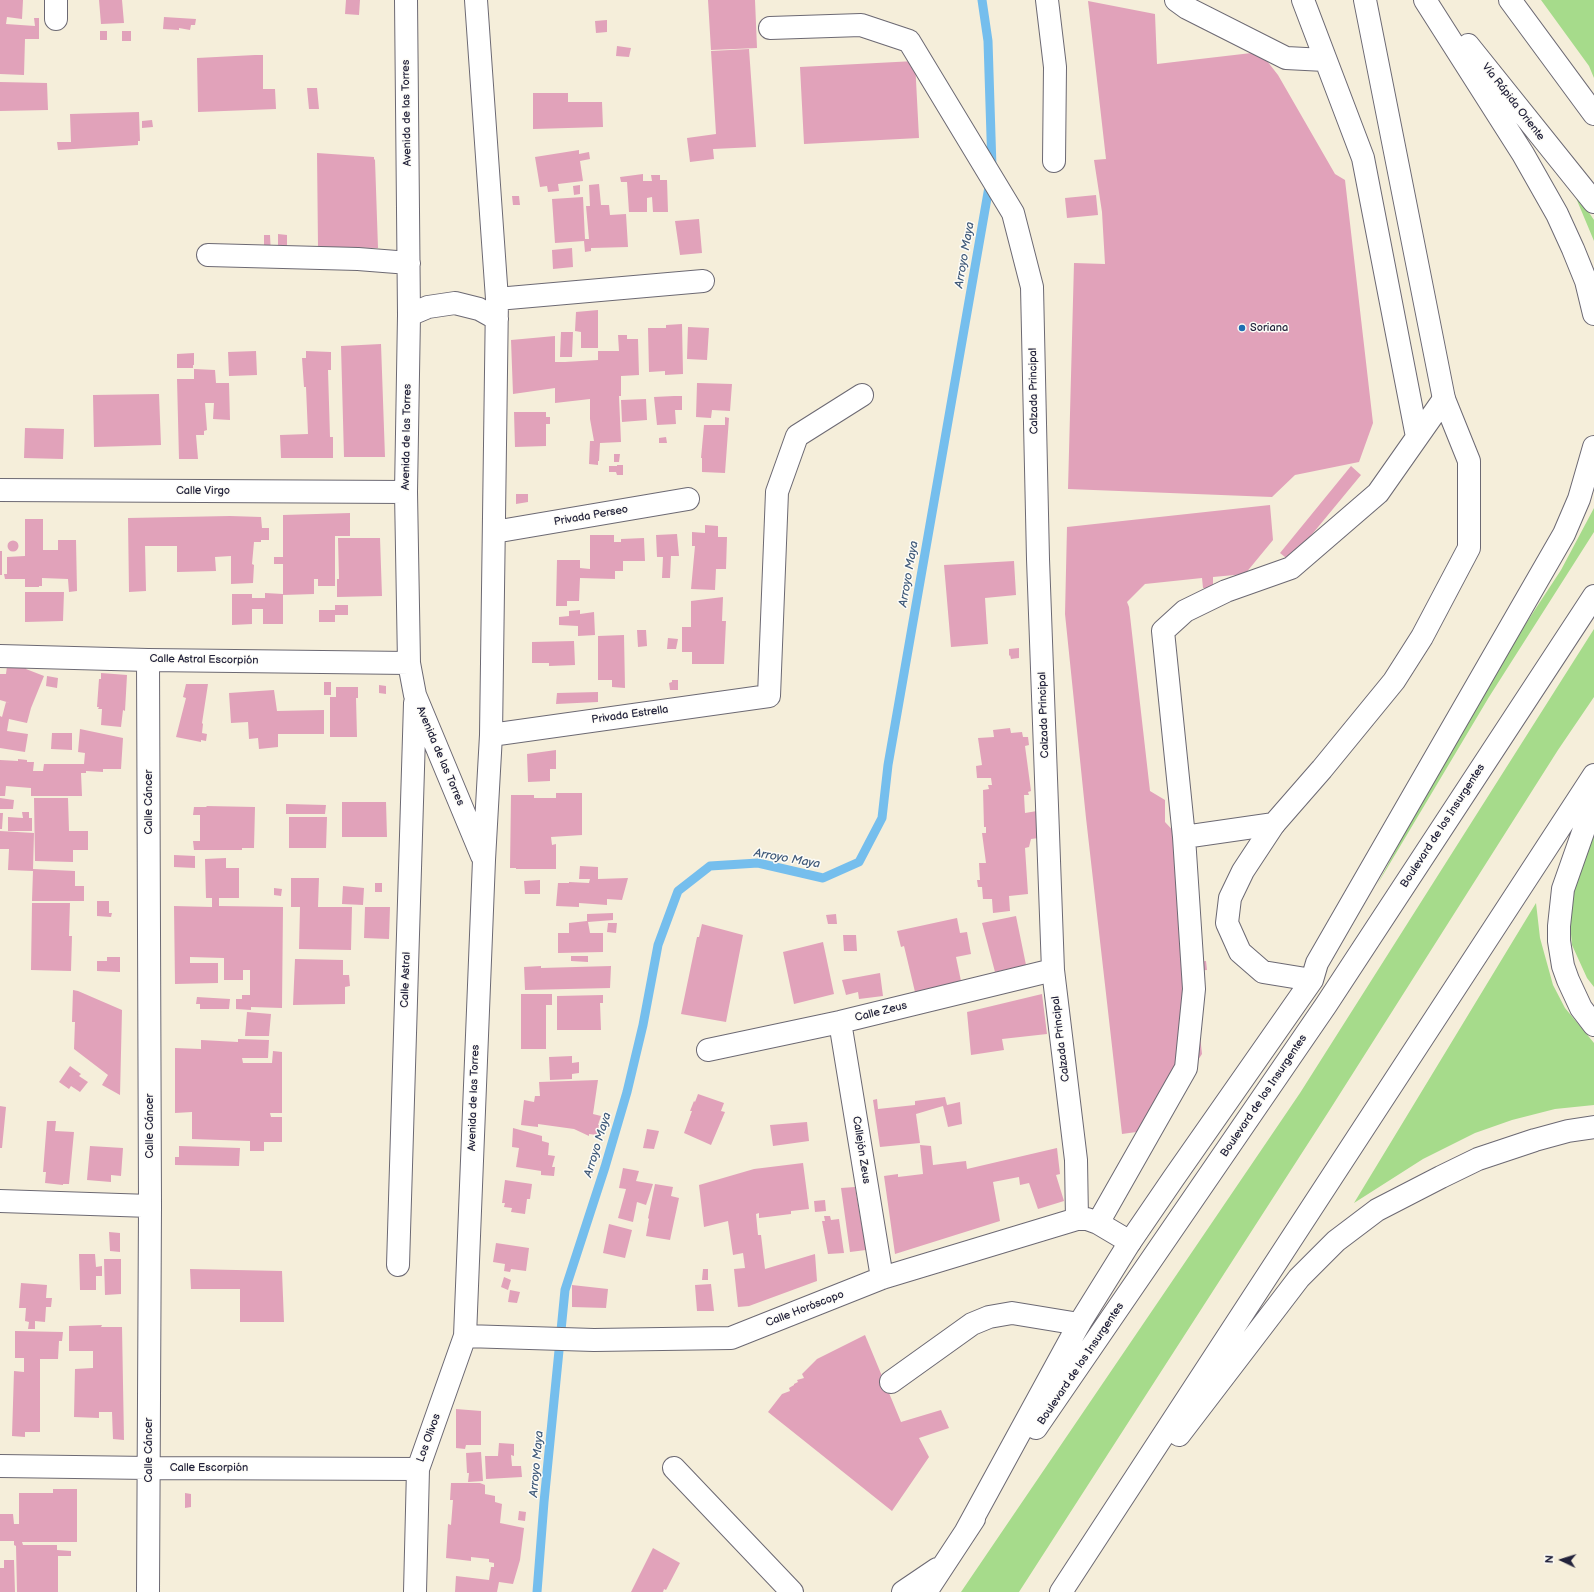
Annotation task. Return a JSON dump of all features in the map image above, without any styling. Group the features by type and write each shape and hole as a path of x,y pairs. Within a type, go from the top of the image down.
{"main road":[{"name":"Avenida de las Torres","path":"406,0 409,263 406,492 409,663 415,695 484,860"},
{"name":"Avenida de las Torres","path":"465,1336 484,860 491,734 497,308 476,0"},
{"path":"1047,0 1055,67 1054,161"},
{"path":"1176,0 1187,8 1286,58 1325,60"},
{"path":"1303,0 1363,158 1417,438"},
{"path":"1312,980 1264,972 1240,952 1228,923 1230,898 1243,871 1274,824 1322,769 1394,681 1422,637 1469,548 1470,461 1444,399 1365,0"},
{"path":"1425,0 1523,154 1557,214 1586,281 1594,314"},
{"name":"Vía Rápida Oriente","path":"1432,0 1594,202"},
{"path":"1510,0 1594,114"},
{"name":"Calzada Principal","path":"770,28 861,25 909,41 1012,213 1032,287 1038,559 1053,970 1076,1160 1077,1219"},
{"path":"208,256 358,259 409,263"},
{"path":"409,315 428,307 455,303 479,309 497,308 703,282"},
{"name":"Privada Estrella","path":"491,734 768,696 776,492 797,436 862,395"},
{"path":"1098,1223 1186,1068 1194,989 1184,837 1163,631 1185,611 1226,591 1291,568 1378,493 1444,399"},
{"path":"966,1531 1079,1324 1130,1242 1172,1179 1312,980 1317,963 1564,534 1579,499 1594,447"},
{"name":"Calle Virgo","path":"0,490 406,492"},
{"name":"Privada Perseo","path":"494,532 688,499"},
{"name":"Boulevard de los Insurgentes","path":"926,1592 966,1531 1326,1005 1594,596"},
{"name":"Calle Astral Escorpión","path":"0,656 148,660 409,663"},
{"name":"Calle Cáncer","path":"148,660 150,1206 148,1592"},
{"name":"Calle Astral","path":"398,1265 415,695"},
{"path":"1065,1585 1594,775"},
{"path":"1594,801 1563,889 1559,941 1563,966 1568,980 1581,1008 1594,1025"},
{"path":"1184,837 1274,824"},
{"name":"Calle Zeus","path":"708,1050 840,1022 1053,970"},
{"name":"Callejón Zeus","path":"840,1022 882,1278"},
{"path":"1065,1585 1299,1278 1336,1241 1377,1210 1441,1176 1478,1159 1535,1140 1568,1131 1594,1127"},
{"path":"0,1201 150,1206"},
{"name":"Calle Horóscopo","path":"465,1336 594,1340 731,1338 882,1278 1077,1219 1087,1219 1098,1223 1130,1242"},
{"path":"891,1382 972,1324 989,1317 1012,1312 1079,1324"},
{"name":"Los Olivos","path":"415,1592 418,1469 465,1336"},
{"name":"Calle Escorpión","path":"0,1466 418,1469"},
{"path":"674,1468 792,1592"},
{"path":"903,1592 944,1564"}],"green space":[{"path":"1541,0 1594,0 1594,78 1589,66"},
{"path":"1571,186 1594,220 1594,241"},
{"path":"1594,508 1594,532 1489,697 1377,885 1477,698 1561,570"},
{"path":"1594,629 1594,697 1558,750 1329,1111 1019,1592 961,1592 1300,1093"},
{"path":"1594,827 1594,987 1587,978 1572,945 1570,923 1571,892"},
{"path":"1536,903 1540,938 1553,985 1565,1008 1594,1043 1594,1105 1555,1109 1512,1120 1475,1133 1423,1159 1354,1203"}],"building":[{"path":"0,0 23,0 22,19 7,17 6,24 35,26 34,18 39,18 39,39 25,39 24,75 0,74"},
{"path":"99,0 122,0 124,23 101,24"},
{"path":"346,0 360,0 359,15 345,14"},
{"path":"708,0 755,0 757,48 711,50"},
{"path":"1088,1 1155,14 1157,64 1260,52 1278,75 1335,174 1345,180 1373,423 1359,462 1295,475 1272,497 1068,489 1074,263 1105,264 1102,212 1094,160 1106,159"},
{"path":"164,17 196,19 195,25 191,25 190,30 179,28 179,30 163,29"},
{"path":"607,20 607,32 596,33 595,21"},
{"path":"100,31 107,31 107,40 100,40"},
{"path":"122,31 131,31 131,41 122,41"},
{"path":"617,46 631,48 629,57 616,56"},
{"path":"749,49 756,147 713,149 714,159 690,162 687,138 716,134 711,51"},
{"path":"263,55 263,89 275,89 276,109 198,112 197,58"},
{"path":"915,61 919,138 804,144 800,67"},
{"path":"0,82 47,83 48,110 0,111"},
{"path":"307,88 317,88 319,109 309,109"},
{"path":"533,93 568,93 568,102 602,102 603,127 533,129"},
{"path":"139,112 140,141 138,141 138,145 58,150 57,142 71,142 70,114"},
{"path":"152,120 153,127 142,128 142,121"},
{"path":"579,150 579,154 589,152 590,159 580,161 583,181 558,184 559,191 548,192 547,186 540,187 535,157"},
{"path":"317,153 374,157 378,248 318,247"},
{"path":"643,174 643,181 652,181 651,175 660,175 660,180 667,180 668,212 653,212 652,197 647,198 647,212 629,212 627,182 621,182 620,177"},
{"path":"599,184 601,205 609,205 610,215 626,214 628,247 591,248 591,251 585,252 584,241 555,243 552,199 583,197 585,239 589,239 586,206 590,206 589,185"},
{"path":"580,185 580,194 574,195 573,186"},
{"path":"1096,195 1098,215 1067,218 1065,198"},
{"path":"512,196 519,196 520,205 513,205"},
{"path":"699,219 702,253 680,255 675,221"},
{"path":"278,234 287,235 287,251 278,251"},
{"path":"264,235 270,235 271,255 264,255"},
{"path":"572,248 573,267 553,269 552,250"},
{"path":"598,310 598,348 581,348 581,332 575,331 576,312"},
{"path":"682,324 683,374 665,375 665,371 649,372 648,328 666,328 666,325"},
{"path":"688,327 709,328 707,360 687,359"},
{"path":"561,332 573,332 572,357 560,357"},
{"path":"618,335 627,335 627,339 638,339 639,375 621,376 621,396 619,396 621,442 600,443 598,465 589,464 590,441 594,441 590,419 590,399 555,403 555,388 513,394 511,340 555,336 555,362 565,362 598,360 598,351 619,351"},
{"path":"381,344 385,457 344,457 341,346"},
{"path":"256,351 257,375 229,376 228,352"},
{"path":"306,351 331,352 331,370 328,370 330,437 333,437 333,458 281,458 280,435 308,434 306,387 304,387 302,358 306,358"},
{"path":"194,353 193,368 177,368 177,354"},
{"path":"194,369 215,370 216,383 229,383 230,420 213,419 214,403 205,403 207,430 204,431 204,435 196,435 198,459 179,459 177,379 194,379"},
{"path":"697,383 732,384 730,411 712,410 711,418 696,417"},
{"path":"159,394 161,445 94,447 93,395"},
{"path":"682,396 682,410 675,410 676,424 657,425 654,397"},
{"path":"646,399 647,420 622,422 621,400"},
{"path":"514,412 546,412 546,417 550,417 550,424 546,424 546,446 515,447"},
{"path":"725,417 729,418 725,473 702,472 701,458 704,425 725,425"},
{"path":"25,428 64,429 63,459 24,458"},
{"path":"666,437 667,443 659,443 659,438"},
{"path":"614,454 620,454 619,462 614,462"},
{"path":"623,465 623,475 617,475 616,472 609,472 609,466"},
{"path":"1351,466 1361,475 1290,561 1280,553"},
{"path":"516,494 528,494 528,502 516,504"},
{"path":"1270,505 1273,540 1245,574 1213,577 1213,588 1203,588 1202,578 1145,584 1127,602 1129,607 1150,791 1165,800 1165,822 1179,837 1192,962 1206,961 1207,970 1193,971 1202,1054 1151,1130 1122,1134 1086,818 1065,614 1067,527"},
{"path":"350,513 350,536 335,536 335,586 318,586 318,579 314,579 314,594 283,595 283,564 274,564 274,557 283,557 283,515"},
{"path":"230,516 261,517 262,528 269,528 269,540 254,542 252,564 254,565 253,583 231,584 231,556 215,557 216,571 177,572 177,546 145,546 146,591 129,592 128,518"},
{"path":"25,519 43,519 43,550 58,550 58,540 76,540 77,591 69,592 68,579 42,578 42,586 25,587 25,579 5,579 4,574 7,574 7,557 25,556"},
{"path":"705,525 718,526 718,537 727,537 726,569 716,569 715,590 691,589 695,546 692,546 692,532 705,533"},
{"path":"677,534 679,556 671,556 670,578 662,578 663,557 657,557 656,535"},
{"path":"590,535 614,535 614,542 621,542 621,539 644,538 645,561 623,561 623,571 615,571 615,579 580,578 579,601 567,601 567,606 556,606 557,560 580,560 580,568 590,569"},
{"path":"338,538 380,538 382,596 337,597 337,579 339,579"},
{"path":"11,541 15,541 17,542 17,550 11,551 8,548 8,544"},
{"path":"0,551 2,551 2,575 0,575"},
{"path":"1014,561 1016,595 985,598 988,644 951,647 944,565"},
{"path":"25,592 64,592 63,621 25,622"},
{"path":"265,593 283,594 283,624 263,624 263,609 252,609 252,624 232,625 232,594 252,594 252,598 265,598"},
{"path":"723,597 722,621 726,621 724,664 692,664 692,652 682,652 682,627 691,627 691,601"},
{"path":"335,605 348,605 348,615 335,615 335,622 319,622 319,610 335,610"},
{"path":"580,610 580,614 594,612 595,635 578,636 578,626 559,625 559,617 569,616 569,611"},
{"path":"637,630 646,630 647,646 638,647"},
{"path":"624,635 625,688 612,687 612,680 598,680 598,636"},
{"path":"668,638 678,639 676,649 667,649"},
{"path":"574,641 575,665 549,666 549,663 532,663 532,642"},
{"path":"1019,648 1019,658 1011,659 1010,655 1009,656 1009,649"},
{"path":"7,666 27,667 26,669 44,676 31,708 27,723 9,719 7,731 28,734 25,752 0,748 0,716 2,717 6,702 10,703 0,700 0,674 6,674"},
{"path":"101,673 127,675 125,711 123,710 121,727 101,725 102,709 98,709 99,707 97,707 99,679 101,679"},
{"path":"47,676 58,678 57,688 46,686"},
{"path":"672,680 678,680 678,690 670,690 669,683 672,682"},
{"path":"324,682 331,682 331,695 324,695"},
{"path":"186,684 208,684 202,723 202,733 207,734 206,741 201,740 201,742 176,737 186,698 183,697"},
{"path":"379,685 386,686 386,694 379,693"},
{"path":"336,687 358,687 358,698 356,698 357,737 330,737 330,697 336,697"},
{"path":"274,690 277,711 324,710 324,734 278,734 278,747 259,749 258,738 249,739 248,722 231,723 229,693"},
{"path":"598,692 598,702 556,704 557,693"},
{"path":"1010,728 1011,733 1022,732 1023,737 1028,737 1029,745 1025,746 1031,791 1028,792 1029,795 1024,795 1025,813 1037,811 1039,838 1031,839 1029,847 1025,848 1028,894 1009,896 1010,911 993,913 992,899 983,899 982,887 978,887 977,880 980,880 979,863 986,863 982,833 986,833 986,827 984,827 983,790 989,789 988,785 992,785 991,778 977,778 976,766 982,765 978,738 994,737 993,730"},
{"path":"80,729 123,738 121,769 103,769 103,772 86,771 86,773 81,773 82,796 31,796 31,788 6,786 5,796 0,796 0,760 18,761 18,759 27,760 27,762 34,762 33,771 43,771 44,764 84,764 85,753 78,752"},
{"path":"52,733 72,733 72,750 51,749"},
{"path":"556,750 556,769 550,769 550,781 528,782 527,754"},
{"path":"556,793 582,793 582,835 551,837 552,845 556,844 556,869 510,868 511,795 534,795 534,798 556,798"},
{"path":"0,798 14,800 13,809 0,809"},
{"path":"34,798 68,798 69,831 88,831 88,850 73,850 73,862 35,861"},
{"path":"342,802 386,802 387,837 342,837"},
{"path":"286,804 326,805 325,814 286,814"},
{"path":"206,806 255,807 254,848 242,848 242,850 194,850 193,841 200,841 200,815 193,815 194,807 207,807"},
{"path":"22,812 29,812 29,818 32,818 32,831 8,831 8,817 23,818"},
{"path":"0,813 3,813 2,829 0,829"},
{"path":"289,817 327,817 326,848 289,848"},
{"path":"0,831 34,833 33,869 75,871 75,886 84,886 84,901 32,901 33,871 8,870 9,849 0,849"},
{"path":"174,855 195,856 195,868 174,867"},
{"path":"226,858 226,868 239,868 239,898 219,898 219,906 283,907 282,1008 251,1007 251,1010 236,1009 236,999 242,999 242,995 250,995 250,970 243,970 243,980 224,980 224,958 190,957 190,963 218,963 218,983 175,984 174,906 212,907 212,898 206,898 205,859"},
{"path":"580,866 598,867 598,879 628,878 622,900 607,899 607,905 579,903 579,907 556,906 558,883 589,883 590,879 579,879"},
{"path":"291,878 319,878 318,907 352,907 351,950 299,949 300,907 291,907"},
{"path":"540,880 540,894 525,894 524,881"},
{"path":"375,883 382,883 382,892 375,892"},
{"path":"343,886 364,888 363,905 342,904"},
{"path":"274,888 282,889 281,896 274,895"},
{"path":"97,901 109,901 109,913 112,913 111,917 97,916"},
{"path":"32,903 70,903 69,936 72,936 71,971 31,970"},
{"path":"365,907 390,907 389,939 364,938"},
{"path":"613,913 613,920 588,922 590,933 603,933 603,952 558,953 558,933 569,933 569,923 587,921 587,914"},
{"path":"836,914 837,924 828,924 826,915"},
{"path":"1016,916 1026,965 995,972 982,923"},
{"path":"957,918 960,933 967,932 971,954 956,957 961,981 915,992 904,946 901,947 897,931"},
{"path":"608,923 617,923 616,933 607,932"},
{"path":"702,924 743,935 726,1022 681,1014 697,937 699,937"},
{"path":"843,935 856,935 857,951 844,951"},
{"path":"823,942 834,994 794,1004 783,952"},
{"path":"571,956 588,956 588,962 571,961"},
{"path":"107,957 120,957 120,972 97,971 97,961 107,961"},
{"path":"295,959 343,960 343,975 349,975 350,986 345,987 345,1004 293,1005"},
{"path":"541,966 541,968 611,966 610,988 525,990 524,967"},
{"path":"880,973 883,996 859,999 858,992 846,995 842,980"},
{"path":"73,990 122,1010 120,1095 102,1085 108,1075 74,1049 75,1022 72,1022"},
{"path":"521,994 552,994 552,1005 546,1005 546,1049 521,1049"},
{"path":"1042,994 1047,1034 1002,1039 1004,1050 971,1055 967,1012"},
{"path":"603,995 603,1003 600,1003 601,1030 557,1030 557,996"},
{"path":"197,997 230,999 229,1009 200,1009 200,1004 196,1004"},
{"path":"247,1012 271,1014 269,1036 245,1036"},
{"path":"238,1039 269,1040 268,1058 242,1058 243,1063 272,1063 273,1051 282,1052 282,1113 270,1113 271,1117 282,1117 282,1142 264,1142 264,1151 250,1151 250,1141 192,1139 192,1112 175,1113 175,1048 201,1049 201,1040 238,1042"},
{"path":"572,1056 572,1063 579,1062 579,1073 572,1074 572,1079 550,1080 549,1057"},
{"path":"70,1066 81,1074 79,1076 88,1082 80,1092 71,1086 69,1089 59,1082"},
{"path":"598,1080 593,1114 601,1116 597,1135 589,1134 589,1136 574,1129 538,1124 538,1127 521,1125 524,1100 534,1102 535,1096 540,1096 539,1082"},
{"path":"698,1094 724,1103 721,1111 725,1112 711,1145 684,1133 692,1111 690,1111"},
{"path":"945,1097 947,1105 960,1102 962,1124 948,1127 943,1106 916,1114 920,1143 880,1147 873,1100 877,1099 878,1109 915,1105 915,1101"},
{"path":"0,1106 6,1107 2,1148 0,1148"},
{"path":"47,1121 56,1121 55,1131 74,1132 69,1184 63,1185 45,1183 46,1172 43,1172"},
{"path":"807,1122 809,1141 773,1146 770,1125"},
{"path":"513,1128 542,1136 542,1141 549,1143 548,1155 555,1156 552,1167 555,1167 554,1176 541,1175 541,1171 516,1167 519,1148 512,1147"},
{"path":"647,1129 659,1131 654,1149 643,1148"},
{"path":"920,1145 931,1146 933,1165 966,1161 967,1169 1057,1148 1060,1174 1056,1175 1064,1201 1038,1209 1029,1183 1020,1185 1019,1177 993,1182 1000,1221 895,1254 884,1176 898,1174 898,1177 923,1174"},
{"path":"90,1146 123,1148 121,1176 111,1175 111,1182 87,1180"},
{"path":"179,1146 240,1148 239,1166 175,1165 175,1157 179,1157"},
{"path":"803,1163 809,1209 791,1211 791,1214 759,1218 759,1213 756,1214 758,1235 761,1235 765,1269 815,1254 817,1281 749,1306 738,1307 734,1269 745,1268 743,1253 733,1255 728,1221 704,1227 699,1185 754,1169"},
{"path":"623,1168 639,1171 636,1181 653,1184 646,1205 637,1202 633,1222 618,1218 626,1189 619,1188"},
{"path":"505,1180 532,1184 530,1199 527,1199 525,1214 511,1212 512,1208 504,1207 505,1203 502,1203"},
{"path":"655,1184 673,1187 671,1196 679,1198 670,1240 646,1236"},
{"path":"855,1187 866,1250 850,1252 841,1188"},
{"path":"825,1200 826,1211 815,1212 814,1201"},
{"path":"824,1216 830,1216 831,1220 839,1219 844,1253 828,1254 822,1221 825,1221"},
{"path":"609,1224 632,1230 625,1258 603,1253"},
{"path":"109,1232 120,1233 120,1252 110,1251"},
{"path":"496,1243 529,1248 526,1271 511,1269 510,1272 504,1271 505,1264 493,1262"},
{"path":"79,1254 95,1254 96,1267 102,1266 102,1276 96,1276 96,1290 80,1290"},
{"path":"104,1259 121,1259 121,1294 105,1295"},
{"path":"190,1269 282,1271 284,1322 240,1322 240,1289 191,1289"},
{"path":"703,1269 708,1269 708,1280 702,1280"},
{"path":"504,1277 511,1280 508,1290 501,1287"},
{"path":"21,1283 47,1285 46,1298 52,1298 51,1307 46,1307 45,1322 35,1321 35,1329 28,1329 29,1322 25,1321 26,1308 19,1308"},
{"path":"711,1284 714,1311 697,1311 695,1285"},
{"path":"572,1285 608,1289 606,1308 572,1307"},
{"path":"510,1290 520,1292 517,1303 508,1302"},
{"path":"102,1325 101,1327 122,1327 124,1440 113,1439 112,1412 99,1412 99,1418 74,1417 75,1369 93,1368 93,1351 69,1351 69,1326"},
{"path":"15,1331 63,1332 62,1341 59,1341 58,1359 40,1359 40,1432 25,1432 25,1437 12,1436 14,1371 24,1372 24,1358 15,1358"},
{"path":"865,1335 901,1422 941,1410 949,1428 919,1438 929,1457 892,1511 768,1412 782,1394 790,1391 789,1388 798,1382 797,1380 804,1378 802,1374 817,1359"},
{"path":"456,1409 481,1411 481,1445 466,1445 465,1449 456,1448"},
{"path":"499,1443 514,1444 514,1456 511,1455 512,1466 521,1466 522,1477 486,1479 485,1456 498,1456"},
{"path":"481,1452 483,1481 468,1482 469,1473 467,1473 466,1453"},
{"path":"451,1483 480,1483 485,1485 485,1494 495,1496 495,1502 502,1504 500,1523 524,1528 520,1560 513,1584 499,1582 497,1592 455,1592 456,1576 489,1580 491,1567 494,1567 494,1563 489,1562 489,1559 471,1557 471,1561 446,1558 448,1524 451,1525 453,1500 450,1500"},
{"path":"53,1489 77,1489 77,1542 22,1542 23,1545 57,1545 57,1550 71,1551 71,1556 58,1556 58,1592 17,1592 16,1546 14,1545 14,1541 0,1541 0,1514 13,1514 14,1524 19,1524 19,1493 53,1493"},
{"path":"185,1493 191,1494 191,1507 185,1508"},
{"path":"519,1511 526,1512 525,1521 518,1520"},
{"path":"653,1548 680,1563 666,1590 664,1589 663,1592 631,1592"},
{"path":"4,1560 14,1560 15,1592 0,1592 0,1568 4,1568"}],"waterway":[{"name":"Arroyo Maya","path":"982,0 988,41 992,168"},
{"name":"Arroyo Maya","path":"537,1592 544,1502 565,1290 605,1167 627,1092 643,1025 658,945 678,891 710,866 758,863 823,878 859,862 882,818 888,765 990,181"}],"place":[{"name":"Soriana","path":"1242,328"}]}
